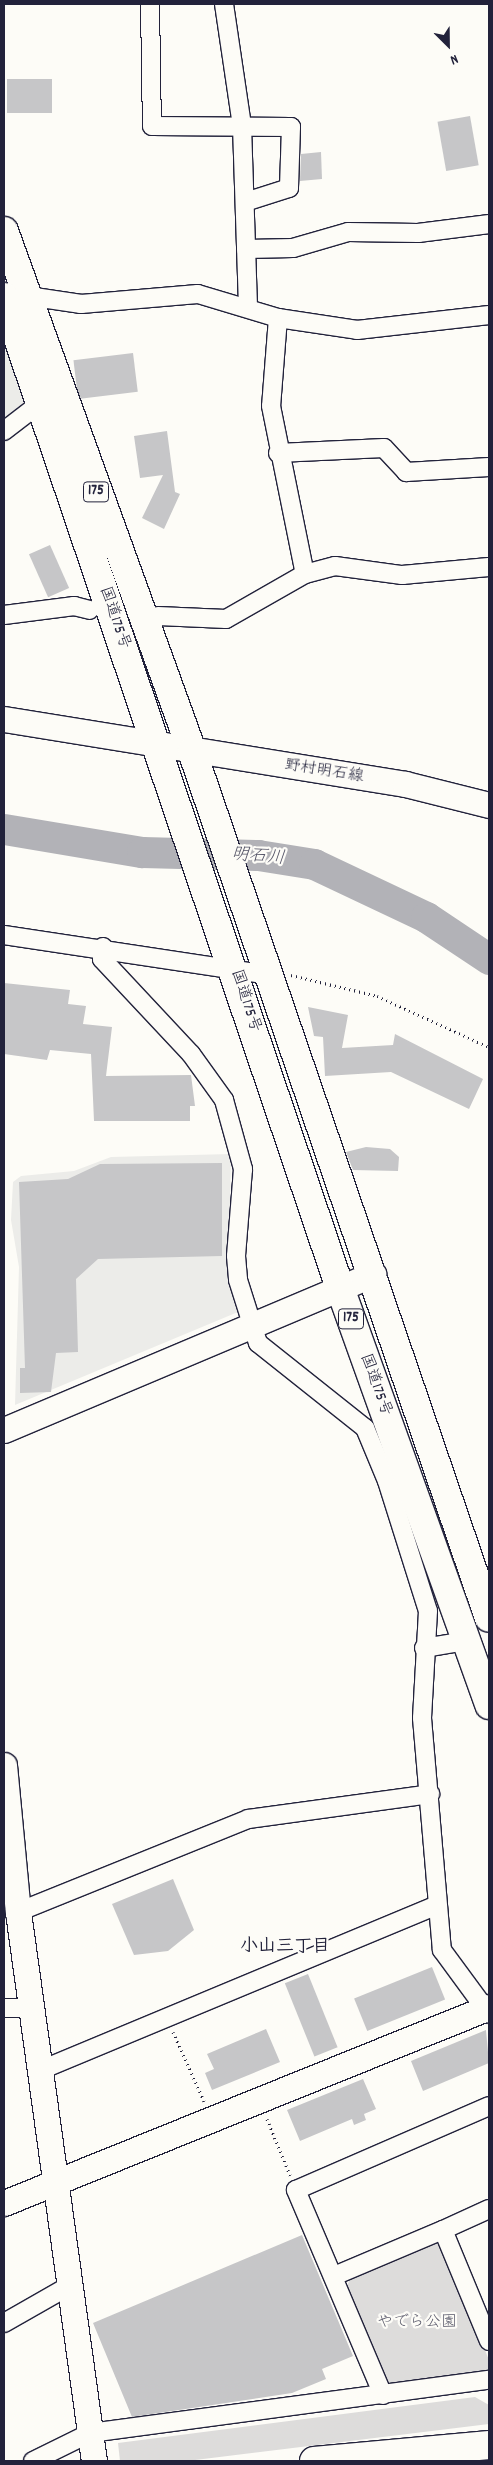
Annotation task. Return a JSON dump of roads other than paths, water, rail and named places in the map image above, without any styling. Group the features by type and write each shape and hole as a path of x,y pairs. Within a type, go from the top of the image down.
{"highway":[{"name":"国道175号","path":"4,231 12,295 39,404 158,743 235,970 340,1288 398,1478 466,1641 489,1705"},
{"name":"国道175号","path":"12,295 192,751 373,1274 489,1618"},
{"path":"314,2461 489,2445"}],"street":[{"path":"150,4 152,126 291,127 289,188 244,202"},
{"path":"224,4 242,126 248,307"},
{"path":"246,249 293,248 348,232 418,233 489,224"},
{"path":"12,295 81,304 198,294 248,307 278,318 357,330 489,315"},
{"path":"278,318 271,406 278,453 305,574"},
{"path":"4,431 39,404"},
{"path":"278,453 384,448 406,472 489,467"},
{"path":"158,616 226,619 305,574 335,566 402,575 489,567"},
{"path":"4,615 74,606 90,610"},
{"name":"野村明石線","path":"4,719 158,743 192,751 405,784 489,805"},
{"path":"4,934 103,947 189,966 270,975"},
{"path":"4,2203 55,2184 258,2098 488,2010 442,1950 435,1906 430,1794 422,1718 424,1648 428,1611 398,1478 365,1428 258,1343 236,1256 243,1169 224,1100 191,1054 102,959 103,947"},
{"path":"4,1430 373,1274"},
{"path":"424,1648 466,1641"},
{"path":"4,1765 18,1912 33,2008 67,2287 94,2461"},
{"path":"18,1912 248,1819 430,1794"},
{"path":"41,2070 435,1906"},
{"path":"4,2008 33,2008"},
{"path":"383,2395 296,2190 489,2106"},
{"path":"334,2276 489,2210"},
{"path":"443,2230 481,2302 489,2341"},
{"path":"4,2323 67,2287"},
{"path":"32,2461 90,2432 489,2380"}],"waterway":[{"name":"明石川","path":"4,829 142,852 258,855 314,864 426,917 489,959"}],"district":[{"name":"小山三丁目","path":"285,1948"}],"park label":[{"name":"やでら公園","path":"417,2323"}]}
